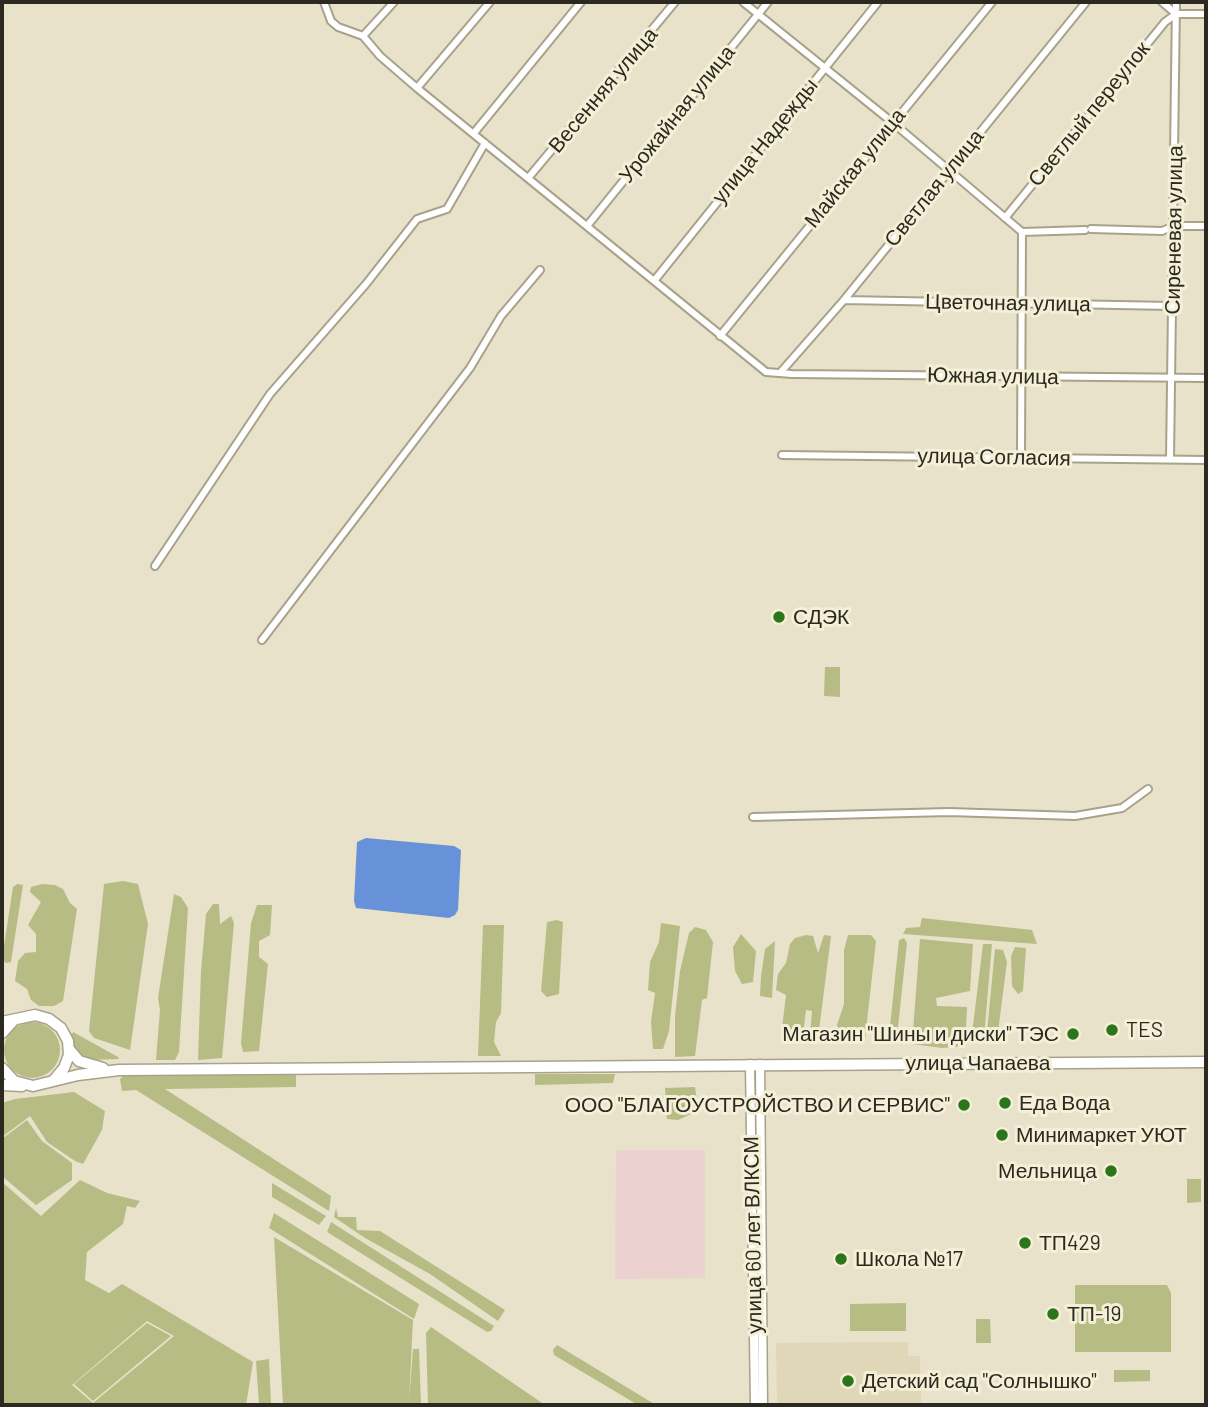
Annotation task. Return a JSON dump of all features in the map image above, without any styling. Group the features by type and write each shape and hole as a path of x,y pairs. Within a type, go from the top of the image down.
{"main road":[{"path":"2,1022 35,1015 49,1019 61,1028 69,1048 83,1063 119,1070"},
{"path":"2,1033 14,1020"},
{"path":"50,1082 64,1068 69,1048"},
{"name":"улица Чапаева","path":"119,1070 1206,1062"},
{"path":"2,1068 14,1081 33,1086"},
{"path":"2,1085 33,1086 78,1075 119,1070"}],"street":[{"path":"324,2 331,21 338,27 363,36 380,57 720,336 766,372 780,373"},
{"path":"363,36 394,2"},
{"path":"417,88 490,2"},
{"path":"474,133 581,2"},
{"name":"Весенняя улица","path":"529,177 675,2"},
{"path":"743,2 892,122 1022,232 1162,231 1174,226 1206,226"},
{"name":"Урожайная улица","path":"587,226 768,2"},
{"name":"улица Надежды","path":"653,281 878,2"},
{"name":"Майская улица","path":"720,336 992,2"},
{"name":"Светлая улица","path":"780,373 845,300 1086,2"},
{"path":"1162,2 1176,14 1206,14"},
{"name":"Сиреневая улица","path":"1170,459 1176,2"},
{"name":"Светлый переулок","path":"1005,218 1165,22 1176,14"},
{"path":"155,566 270,394 366,284 418,219 447,209 485,143"},
{"path":"1021,457 1022,232"},
{"path":"262,640 470,368 501,316 540,270"},
{"name":"Цветочная улица","path":"845,300 1172,306"},
{"name":"Южная улица","path":"780,373 1206,378"},
{"name":"улица Согласия","path":"782,455 1206,460"},
{"path":"753,817 949,812 1075,816 1122,808 1149,789"},
{"name":"улица 60 лет ВЛКСМ","path":"755,1064 755,1405"},
{"name":"улица 60 лет ВЛКСМ","path":"755,1064 763,1405"}],"shaded area":[{"path":"616,1150 705,1150 705,1278 615,1279"},
{"name":"Детский сад \"Солнышко\"","path":"908,1342 908,1356 920,1356 921,1405 777,1405 776,1343"}],"green space":[{"path":"825,667 840,667 840,697 824,696"},
{"path":"123,881 138,884 148,924 130,1050 94,1038 89,1031 104,884"},
{"path":"17,884 23,885 11,962 6,963 2,959 13,887"},
{"path":"42,884 63,889 70,903 77,909 63,1001 54,1006 39,1006 31,1000 27,989 15,981 18,961 25,953 36,952 36,934 28,925 41,902 30,892 31,887"},
{"path":"174,894 181,897 188,908 179,1052 175,1060 156,1060 160,1010 158,998"},
{"path":"213,904 219,904 220,924 231,916 234,923 222,1058 198,1060 206,914"},
{"path":"257,905 272,905 270,935 259,941 259,957 268,964 259,1051 243,1052 241,1043 251,923"},
{"path":"922,918 1032,930 1037,944 903,934 906,928 920,927"},
{"path":"547,922 563,922 559,994 547,997 541,991"},
{"path":"661,923 680,926 669,1031 663,1049 653,1049 651,1022 655,993 648,990 650,962 659,942"},
{"path":"483,925 504,925 501,1013 496,1022 494,1042 501,1056 478,1056"},
{"path":"695,927 706,930 713,942 707,998 702,1000 695,1056 675,1057 675,1016 680,971 689,933"},
{"path":"741,934 756,951 753,982 742,984 735,971 733,947"},
{"path":"824,935 831,936 818,1038 810,1037 812,1011 806,1010 802,1043 793,1042 790,1032 782,1028 786,995 776,990 778,974 786,963 790,944 795,938 813,936 818,953"},
{"path":"848,935 871,935 876,941 865,1039 854,1041 841,1037 837,1025 844,1004 844,950"},
{"path":"904,938 907,943 897,1036 889,1036 899,940"},
{"path":"920,939 973,944 970,991 936,998 937,1006 967,1007 965,1046 942,1048 912,1044"},
{"path":"775,941 772,998 760,996 761,976 765,949"},
{"path":"983,944 992,944 984,1037 972,1034"},
{"path":"1015,947 1026,948 1023,991 1018,994 1012,986 1011,956"},
{"path":"995,949 1003,950 1007,962 998,1032 993,1033 987,1032"},
{"path":"32,1022 43,1024 52,1030 58,1039 58,1061 52,1070 43,1076 32,1078 21,1076 12,1070 6,1061 4,1050 6,1039 12,1030 21,1024"},
{"path":"73,1032 119,1059 92,1060 82,1055 73,1046"},
{"path":"125,1074 296,1075 296,1087 165,1089 331,1196 329,1211 136,1090 122,1091 120,1079"},
{"path":"535,1074 615,1074 613,1083 535,1085"},
{"path":"695,1087 697,1101 693,1113 678,1120 667,1119 665,1088"},
{"path":"74,1092 105,1111 102,1130 83,1164 47,1142 30,1116 2,1137 2,1103"},
{"path":"27,1120 42,1141 72,1163 72,1180 36,1205 2,1176 2,1139"},
{"path":"1187,1179 1201,1179 1201,1202 1187,1203"},
{"path":"80,1180 107,1193 140,1201 135,1208 127,1206 123,1224 87,1252 85,1280 109,1293 122,1284 253,1362 246,1405 2,1405 2,1182 41,1216","holes":["147,1321 174,1336 93,1403 72,1385"]},
{"path":"272,1183 326,1216 319,1225 272,1197"},
{"path":"336,1208 338,1217 356,1217 357,1230 380,1231 505,1310 498,1321 430,1274 365,1238 334,1217"},
{"path":"274,1213 419,1304 414,1319 269,1228"},
{"path":"331,1222 494,1326 491,1331 487,1332 327,1232"},
{"path":"274,1237 413,1320 409,1402 413,1349 419,1349 421,1404 283,1405"},
{"path":"1075,1285 1167,1285 1171,1293 1171,1352 1075,1352"},
{"path":"906,1303 906,1331 850,1331 850,1304"},
{"path":"976,1319 990,1319 991,1343 976,1343"},
{"path":"147,1323 171,1336 93,1401 74,1384"},
{"path":"431,1327 545,1405 428,1405 426,1333"},
{"path":"557,1345 656,1405 638,1405 554,1355 553,1350"},
{"path":"269,1359 271,1405 259,1405 256,1361"},
{"path":"1114,1370 1150,1370 1150,1381 1114,1382"}],"water":[{"path":"366,838 454,846 461,850 458,910 455,915 449,918 356,908 354,901 357,842"}],"place":[{"name":"СДЭК","path":"779,617"},
{"name":"TES","path":"1112,1030"},
{"name":"Магазин \"Шины и диски\" ТЭС","path":"1073,1034"},
{"name":"Еда Вода","path":"1005,1103"},
{"name":"ООО \"БЛАГОУСТРОЙСТВО И СЕРВИС\"","path":"964,1105"},
{"name":"Минимаркет УЮТ","path":"1002,1135"},
{"name":"Мельница","path":"1111,1171"},
{"name":"ТП429","path":"1025,1243"},
{"name":"Школа №17","path":"841,1259"},
{"name":"ТП-19","path":"1053,1314"},
{"name":"Детский сад \"Солнышко\"","path":"848,1381"}]}
